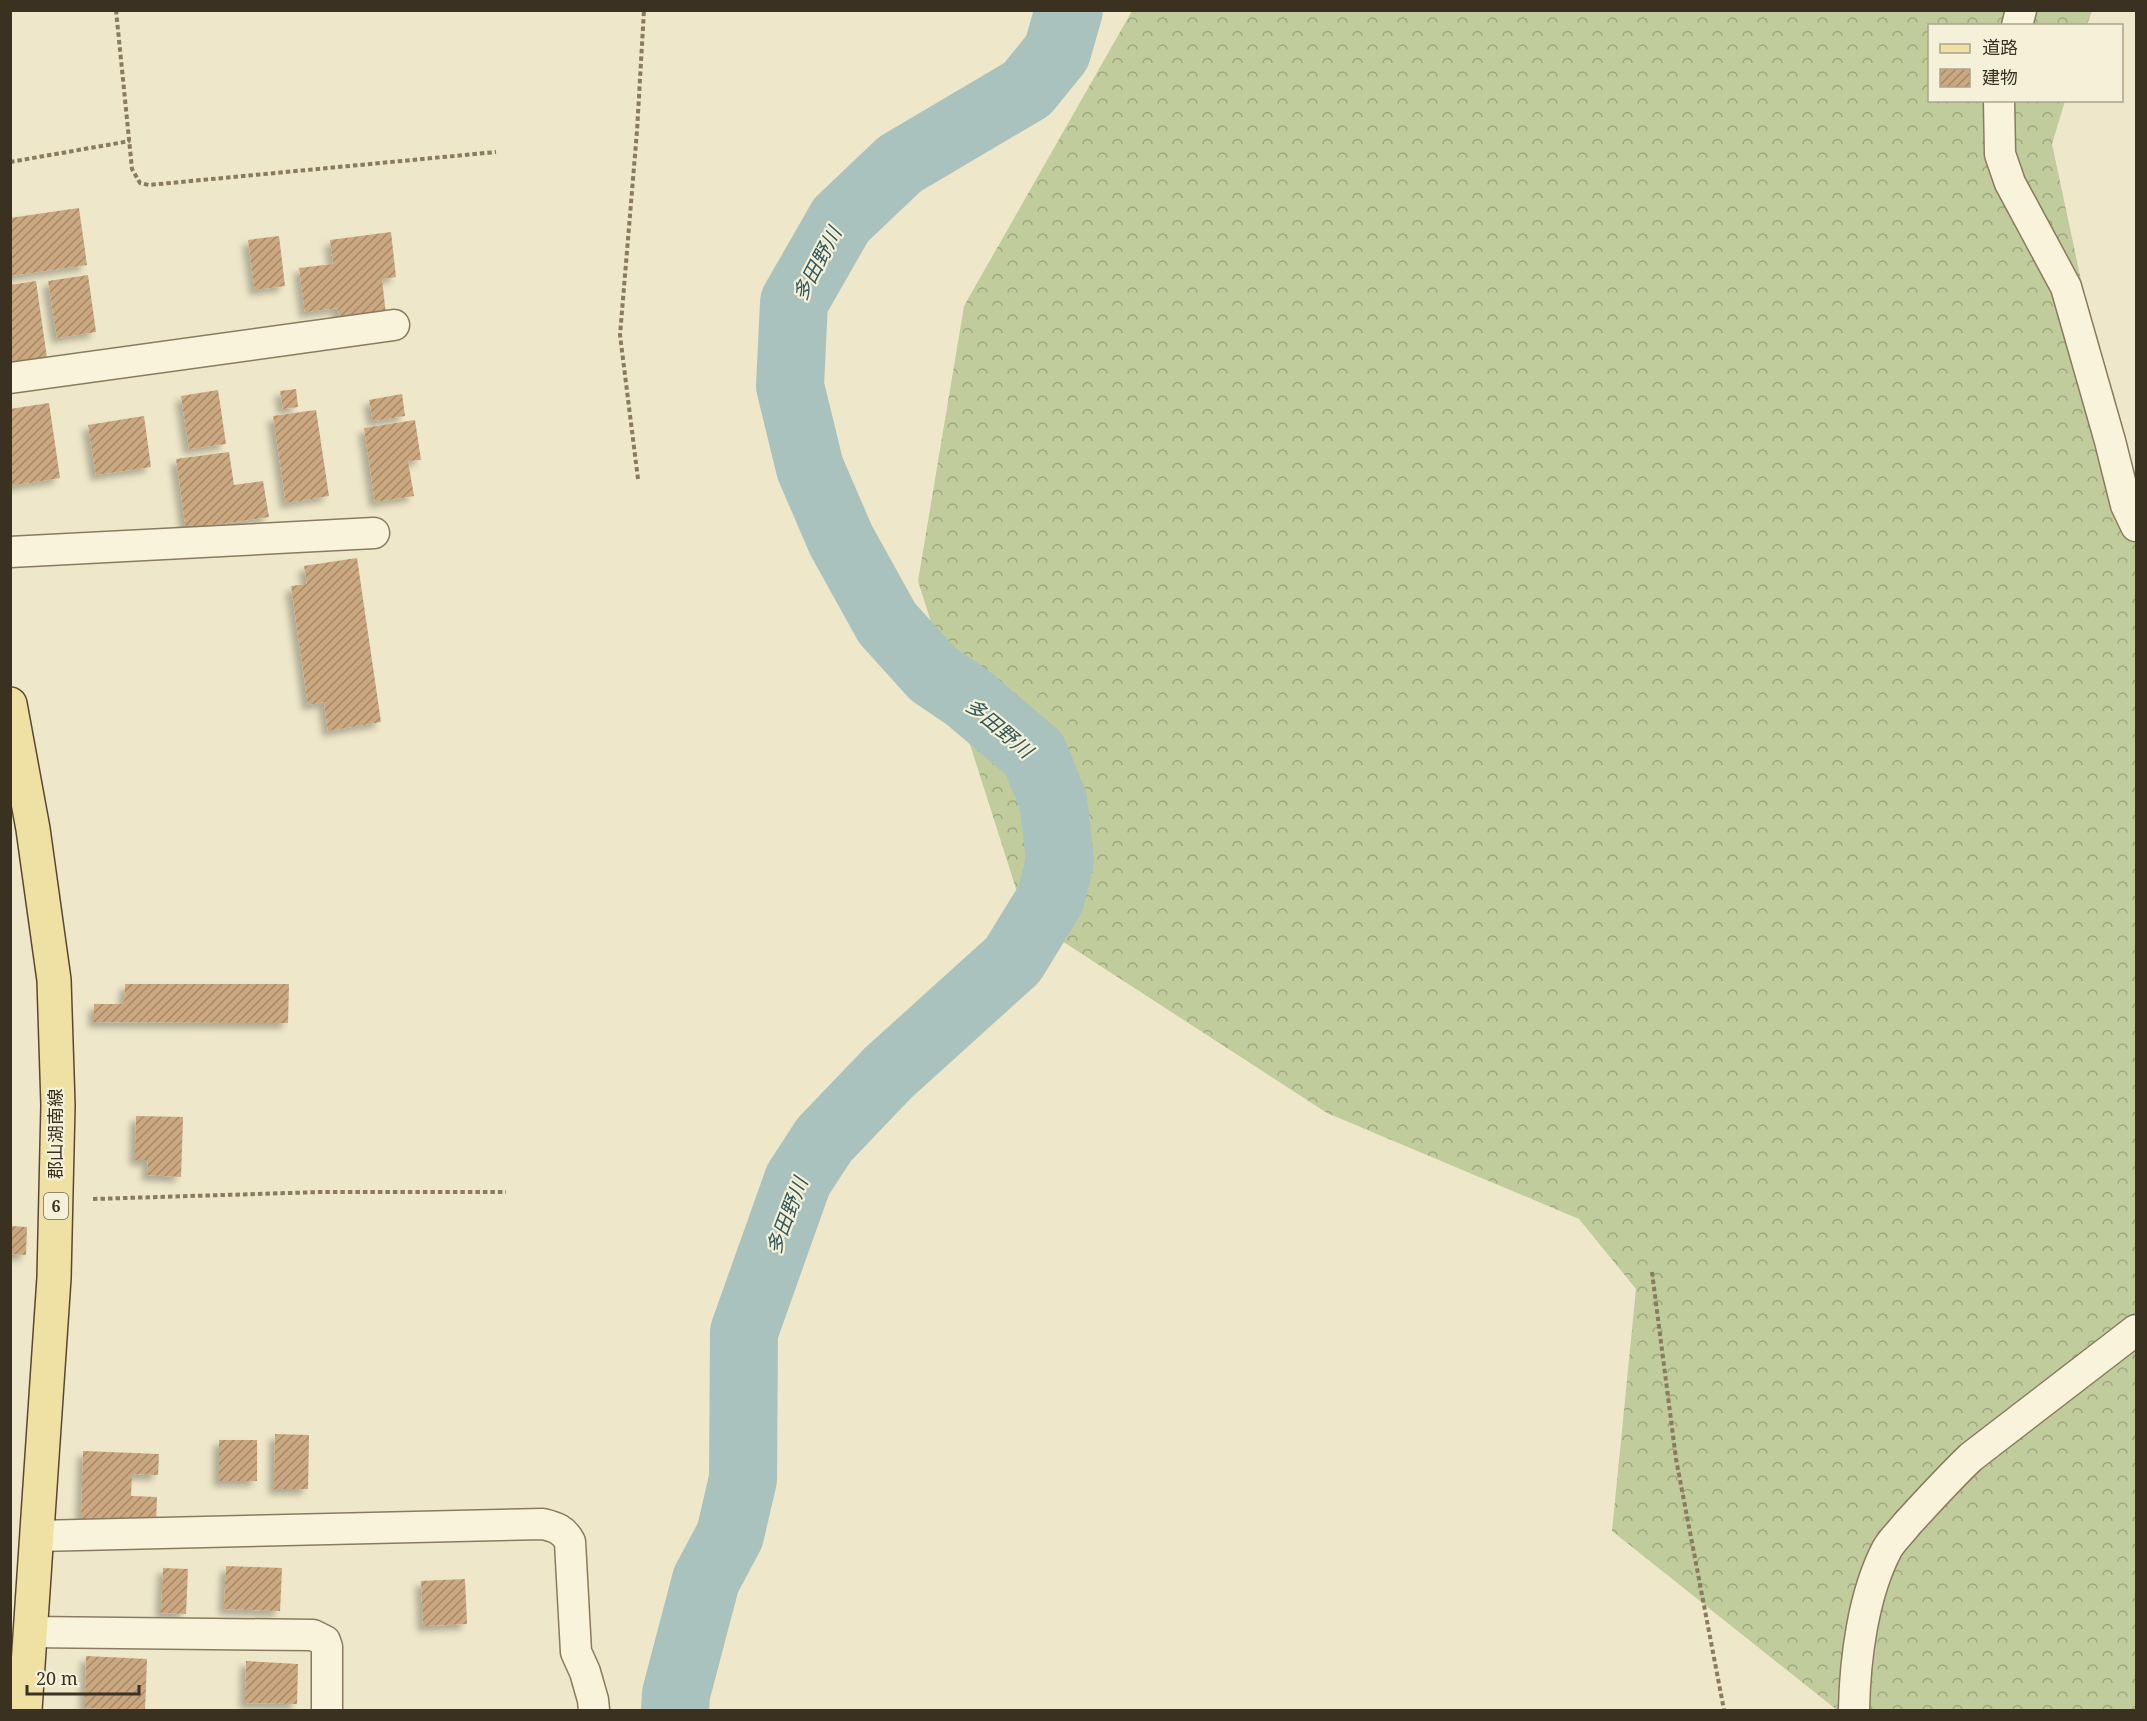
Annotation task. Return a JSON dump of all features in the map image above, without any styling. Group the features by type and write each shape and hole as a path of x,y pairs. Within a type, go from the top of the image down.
{"main road":[{"name":"郡山湖南線","path":"12,715 33,829 54,980 58,1105 54,1278 25,1710"}],"street":[{"path":"1999,102 2000,154 2010,183 2066,287 2126,505 2136,526"},
{"path":"10,378 394,325"},
{"path":"10,552 374,533"},
{"path":"1854,1710 1854,1676 1860,1640 1875,1575 1888,1547 1946,1481 1971,1457 2136,1330"},
{"path":"37,1536 531,1524 554,1526 565,1532 570,1542 576,1652 585,1672 594,1710"},
{"path":"30,1632 313,1635 325,1641 327,1647 327,1710"}],"path":[{"path":"116,10 132,169 140,183 149,185 496,152"},
{"path":"638,479 620,335 639,108 644,10"},
{"path":"10,162 130,141"},
{"path":"56,1200 321,1192 506,1192"},
{"path":"1652,1272 1676,1459 1724,1710"}],"green space":[{"path":"1132,11 2092,11 2087,24 1928,24 1928,102 2065,102 2052,144 2136,538 2136,1710 1837,1710 1612,1531 1636,1289 1579,1219 1327,1113 1025,917 918,581 964,306"}],"building":[{"path":"79,208 87,265 10,276 10,218"},
{"path":"391,232 396,277 382,279 386,315 340,321 338,308 305,312 299,268 333,264 330,240"},
{"path":"279,236 285,286 255,290 248,240"},
{"path":"88,275 96,332 57,338 48,281"},
{"path":"36,281 47,358 10,363 10,285"},
{"path":"296,389 298,407 283,409 280,391"},
{"path":"218,390 226,444 189,449 181,396"},
{"path":"402,394 405,416 373,421 369,400"},
{"path":"49,403 60,478 10,486 10,409"},
{"path":"316,410 329,496 286,503 273,416"},
{"path":"144,416 151,467 96,475 88,425"},
{"path":"415,420 421,460 408,461 414,496 375,502 364,428"},
{"path":"229,452 234,485 263,481 269,517 186,529 176,459"},
{"path":"357,558 381,722 328,731 324,702 308,705 291,586 307,584 304,566"},
{"path":"125,984 289,984 288,1023 94,1022 94,1004 124,1004"},
{"path":"136,1116 183,1117 181,1177 147,1175 148,1160 135,1160"},
{"path":"10,1226 27,1227 26,1255 10,1254"},
{"path":"275,1434 309,1435 308,1489 274,1489"},
{"path":"219,1440 257,1440 257,1481 219,1481"},
{"path":"83,1451 159,1454 158,1475 132,1474 131,1496 157,1497 156,1524 81,1521"},
{"path":"226,1566 282,1568 280,1611 224,1609"},
{"path":"163,1568 188,1569 186,1614 161,1613"},
{"path":"465,1579 467,1624 423,1626 421,1581"},
{"path":"86,1656 147,1659 145,1710 85,1708"},
{"path":"246,1661 298,1664 297,1704 245,1703"}],"waterway":[{"name":"多田野川","path":"675,1710 676,1694 706,1580 730,1535 743,1479 744,1332 798,1180 824,1140 888,1073 1013,960 1051,898 1060,860 1053,800 1034,754 967,697 933,674 887,623 841,540 810,468 790,386 794,302 841,220 900,164 1027,89 1057,52 1069,10"}]}
